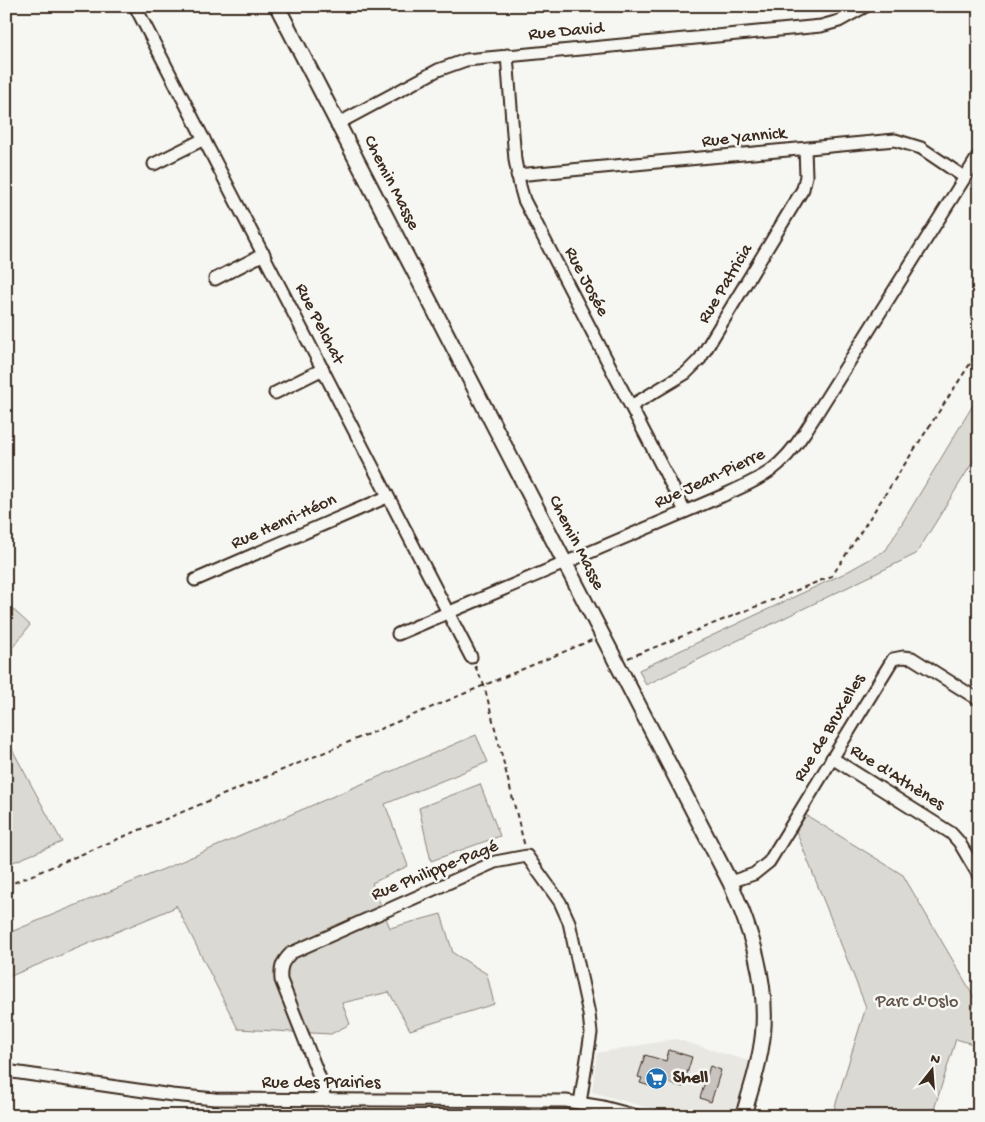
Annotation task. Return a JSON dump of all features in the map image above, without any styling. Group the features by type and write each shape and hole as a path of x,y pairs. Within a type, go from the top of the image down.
{"street":[{"name":"Rue Pelchat","path":"135,6 470,658"},
{"name":"Chemin Masse","path":"278,6 730,882 745,917 756,950 764,998 764,1024 761,1047 743,1116"},
{"name":"Rue David","path":"338,123 450,65 472,59 821,26 839,21 866,6"},
{"name":"Rue Josée","path":"507,55 517,175 527,207 685,511"},
{"path":"154,164 204,139"},
{"name":"Rue Yannick","path":"517,175 889,140 916,145 964,177"},
{"name":"Rue Patricia","path":"632,406 686,374 700,359 803,189 806,176 805,149"},
{"name":"Rue Jean-Pierre","path":"398,634 685,511 766,475 776,468 790,454 854,356 979,154"},
{"path":"215,279 264,254"},
{"path":"275,393 322,369"},
{"name":"Rue Henri-Héon","path":"195,580 387,497"},
{"name":"Rue de Bruxelles","path":"730,882 754,874 769,862 891,662 896,658 903,656 912,658 979,700"},
{"name":"Rue d'Athènes","path":"832,758 951,833 959,842 979,876"},
{"name":"Rue Philippe-Pagé","path":"324,1100 321,1081 281,980 280,968 283,961 291,953 495,862 527,856 560,902 568,922 589,1014 591,1033 580,1103"},
{"name":"Rue des Prairies","path":"6,1071 201,1098 241,1100 539,1100 603,1106 637,1116"}],"path":[{"path":"616,662 832,576 979,350"},
{"path":"6,886 602,636"},
{"path":"470,658 484,685 527,856"}],"shaded area":[{"path":"675,1039 749,1061 734,1116 676,1116 592,1092 597,1053"}],"green space":[{"path":"979,395 979,452 916,554 646,685 639,670 845,573 886,550"},
{"path":"6,603 30,625 6,656"},
{"path":"476,735 488,762 385,804 408,866 372,883 390,928 441,914 453,953 487,974 494,1004 410,1030 389,992 342,1003 350,1024 331,1034 238,1029 176,905 176,907 6,978 6,934 159,871"},
{"path":"6,738 62,842 6,865"},
{"path":"480,784 500,836 431,861 419,808"},
{"name":"Parc d'Oslo","path":"806,815 903,875 976,1000 972,1010 979,1014 979,1046 956,1039 932,1116 832,1116 866,1007 796,831"},
{"path":"526,1108 570,1109 605,1116 522,1116"}],"building":[{"path":"669,1050 692,1057 683,1087 663,1081 660,1089 640,1083 642,1078 638,1077 645,1055 666,1061"},
{"path":"710,1066 721,1070 711,1102 700,1098"}],"place":[{"name":"Shell","path":"657,1078"}]}
